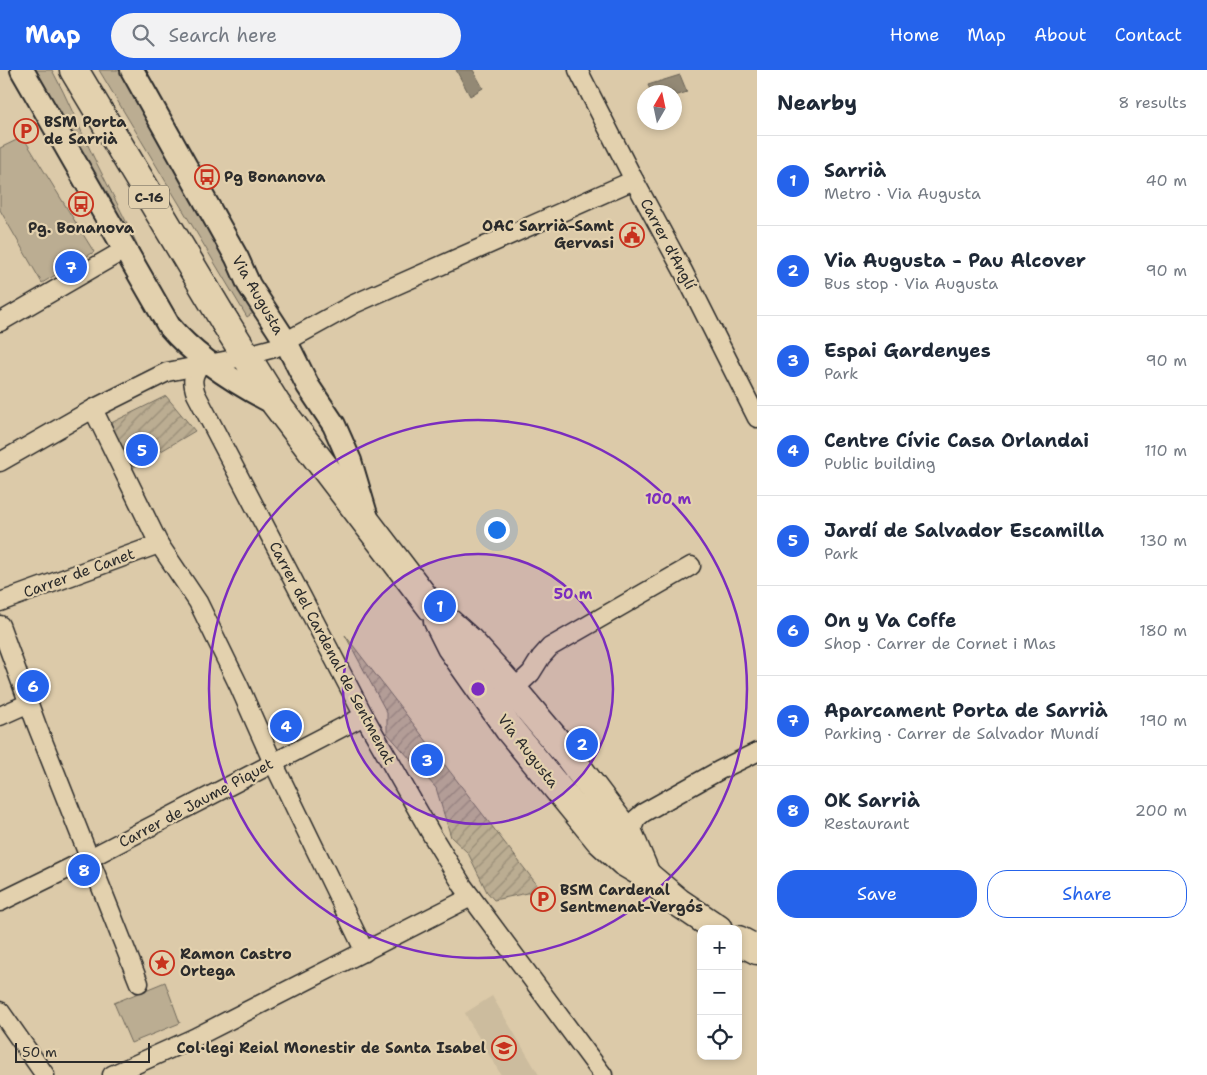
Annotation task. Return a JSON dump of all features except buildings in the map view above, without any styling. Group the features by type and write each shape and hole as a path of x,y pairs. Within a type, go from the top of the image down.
{"main road":[{"name":"Via Augusta","path":"74,70 276,404 432,608 470,642 568,756 628,835 635,868"},
{"name":"Via Augusta","path":"432,608 451,647 509,728 600,840 678,902 712,925"},
{"path":"742,942 757,950"}],"street":[{"name":"Via Augusta","path":"22,70 168,326 205,365 276,404"},
{"name":"Via Augusta","path":"132,70 237,258 249,285 286,342 308,386 334,425 350,461 370,526"},
{"name":"Carrer d'Anglí","path":"578,70 634,180 684,271 757,418"},
{"path":"0,462 93,409 167,372 246,356 274,348 354,304 634,180"},
{"path":"0,322 124,250"},
{"name":"Carrer del Cardenal de Sentmenat","path":"205,365 193,375 192,383 196,394 364,716 433,837 472,897 603,1075"},
{"path":"93,409 158,544 198,602 365,952"},
{"name":"Carrer de Canet","path":"0,602 158,544"},
{"name":"Via Augusta","path":"513,690 531,673 545,651 692,566"},
{"path":"0,624 139,983"},
{"path":"0,716 29,703"},
{"name":"Carrer de Jaume Piquet","path":"0,902 90,858 364,716"},
{"path":"628,835 636,820 643,813 720,770 757,752"},
{"path":"112,1075 194,1038 297,984 365,952 472,897"},
{"path":"0,1011 45,1075"}],"shaded area":[{"path":"29,70 52,70 138,246 160,300"},
{"path":"99,70 121,70 144,114 259,309 247,317"},
{"path":"456,70 473,70 483,88 470,96"},
{"path":"680,75 687,92 682,94 682,85 648,85"},
{"path":"23,137 94,252 42,283 0,210 0,148"},
{"path":"166,396 195,431 129,470 111,423"},
{"path":"345,635 541,890 494,900 487,892 468,853 451,837 436,788 387,733 387,713"},
{"path":"165,982 180,1023 131,1043 114,1003"},
{"name":"Col·legi Reial Monestir de Santa Isabel","path":"492,996 539,1075 501,1075 465,1013"}],"place":[{"name":"BSM Porta de Sarrià","path":"26,131"},
{"name":"Pg Bonanova","path":"207,177"},
{"name":"Pg. Bonanova","path":"81,204"},
{"name":"OAC Sarrià-Samt Gervasi","path":"632,235"},
{"name":"Aparcament Porta de Sarrià","path":"71,267"},
{"name":"Jardí de Salvador Escamilla","path":"142,450"},
{"name":"Sarrià","path":"440,606"},
{"name":"On y Va Coffe","path":"33,686"},
{"name":"Centre Cívic Casa Orlandai","path":"286,726"},
{"name":"Via Augusta - Pau Alcover","path":"582,744"},
{"name":"Espai Gardenyes","path":"427,760"},
{"name":"OK Sarrià","path":"84,870"},
{"name":"BSM Cardenal Sentmenat-Vergós","path":"543,899"},
{"name":"Ramon Castro Ortega","path":"162,963"},
{"name":"Col·legi Reial Monestir de Santa Isabel","path":"504,1048"}]}
